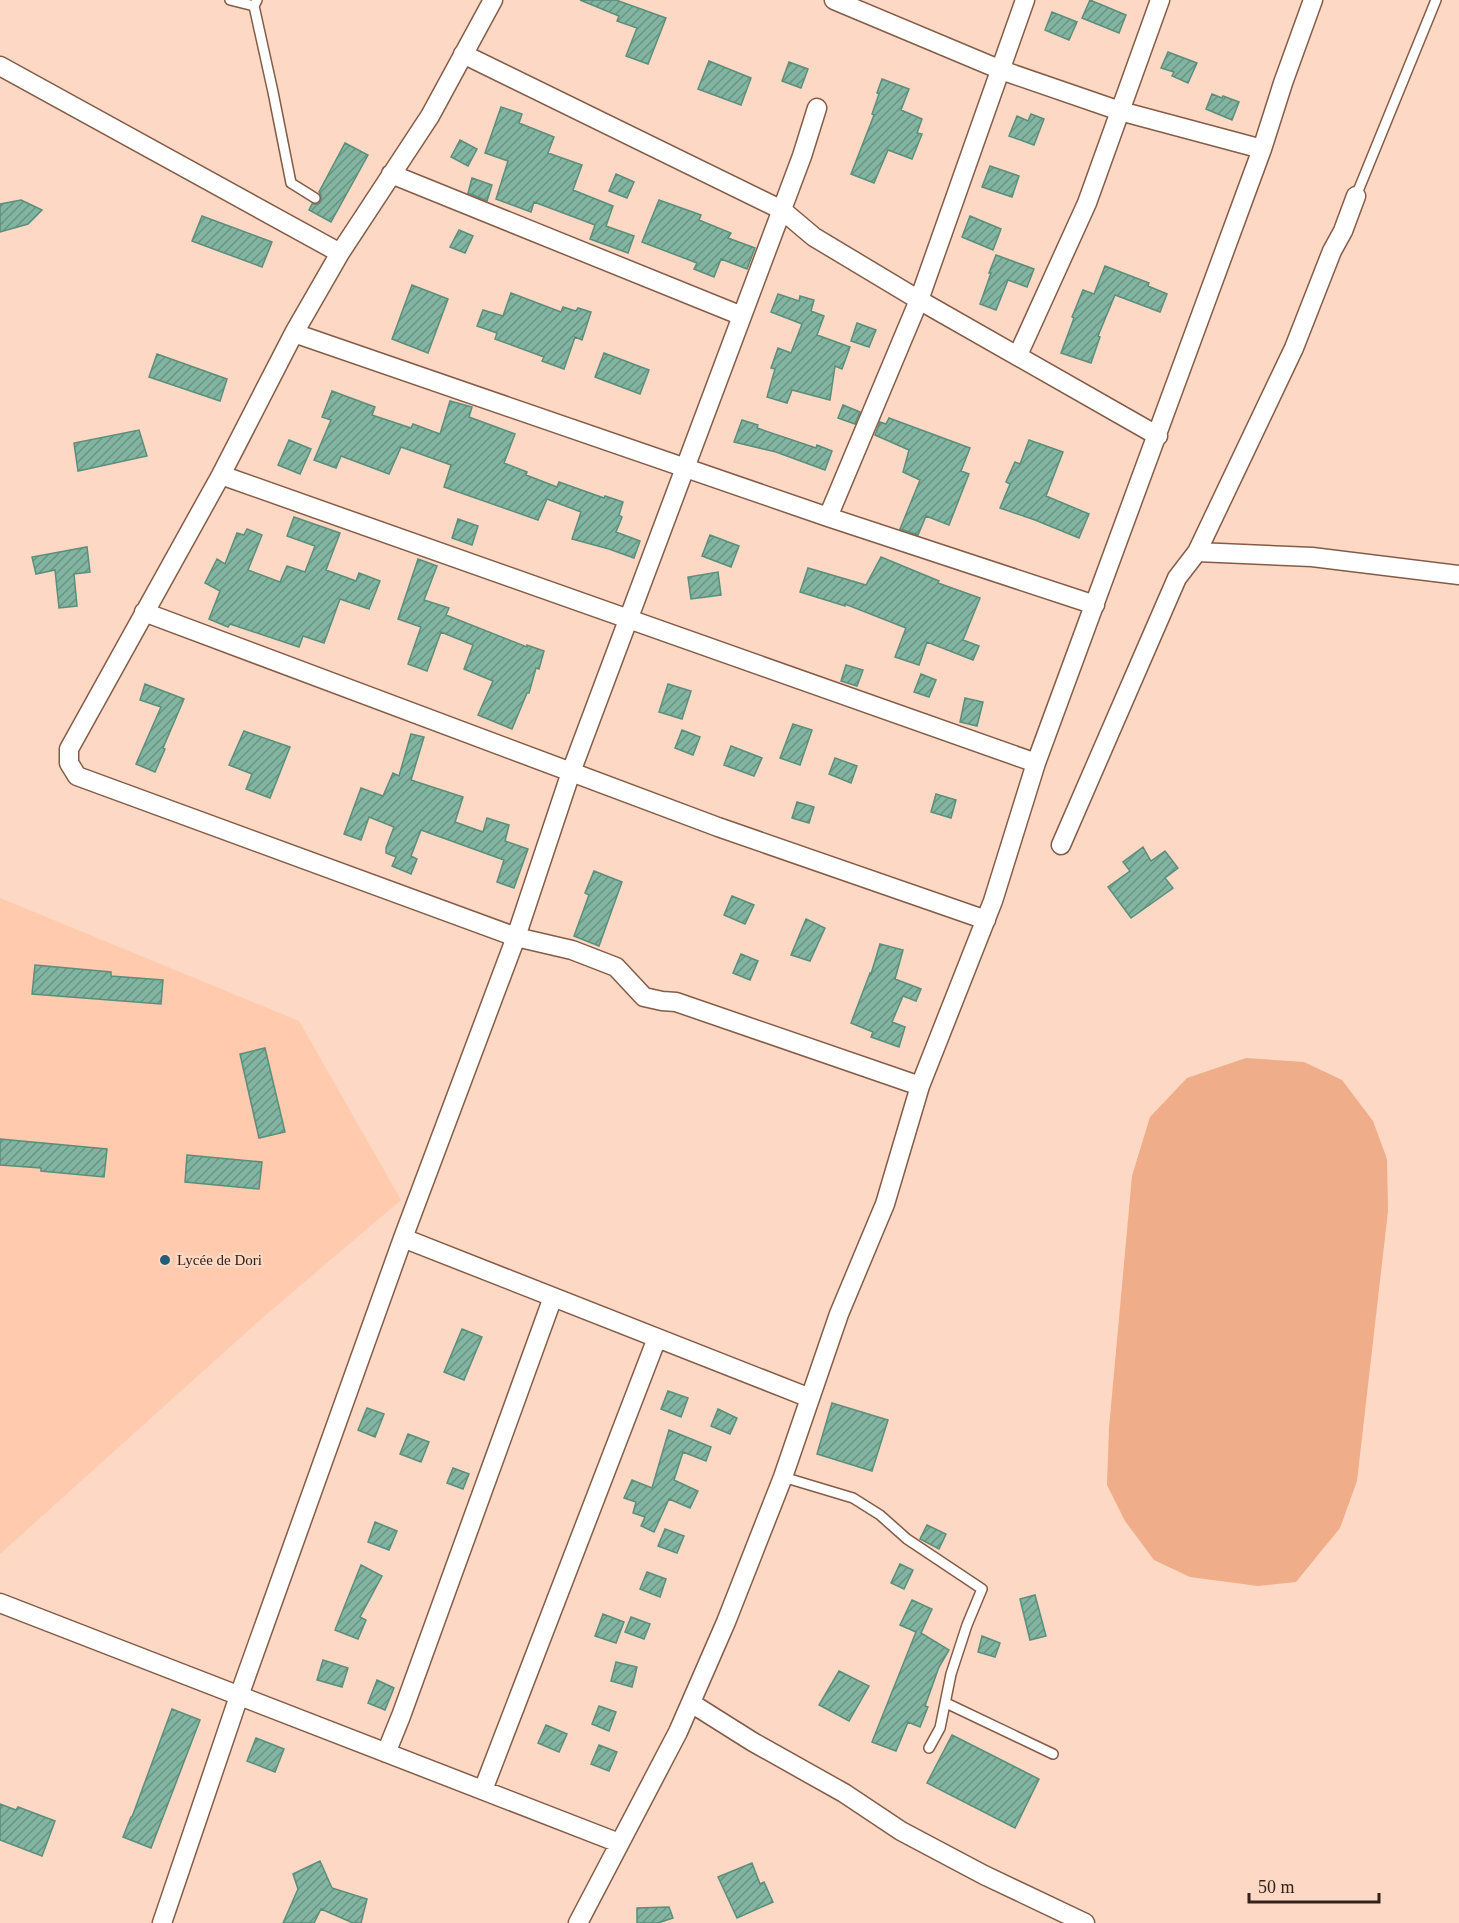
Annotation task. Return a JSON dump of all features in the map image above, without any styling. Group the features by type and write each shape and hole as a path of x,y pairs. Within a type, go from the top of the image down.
{"street":[{"path":"493,0 430,116 340,253 294,333 221,475 69,749 69,763 77,776 516,937 572,950 616,967 644,997 676,1002 920,1086"},
{"path":"834,0 1001,70 1120,111 1262,149"},
{"path":"828,517 919,300 1025,0"},
{"path":"1018,355 1088,203 1160,0"},
{"path":"578,1923 678,1732 726,1622 783,1477 839,1314 885,1204 920,1086 986,920 1036,763 1158,436 1262,149 1283,82 1313,0"},
{"path":"463,54 782,210 814,237 919,300 1158,436"},
{"path":"0,66 340,253"},
{"path":"162,1923 239,1696 403,1238 516,937 571,772 802,156 816,108"},
{"path":"391,174 742,316"},
{"path":"1061,845 1177,578 1197,552 1294,348 1356,196"},
{"path":"294,333 828,517 1095,605"},
{"path":"221,475 1036,763"},
{"path":"1197,552 1312,557 1459,575"},
{"path":"144,612 718,826 986,920"},
{"path":"403,1238 810,1398"},
{"path":"386,1753 554,1297"},
{"path":"483,1790 657,1338"},
{"path":"0,1603 619,1843"},
{"path":"690,1703 753,1742 844,1793 901,1831 984,1875 1085,1923"}],"lane":[{"path":"231,0 256,3 291,183 315,198"},
{"path":"1356,196 1436,0"},
{"path":"783,1477 853,1498 880,1515 907,1539 982,1589 951,1674 940,1728 929,1748"},
{"path":"946,1703 1053,1754"}],"shaded area":[{"name":"Lycée de Dori","path":"0,898 299,1021 401,1200 261,1319 0,1554"},
{"path":"1246,1058 1304,1062 1342,1080 1373,1121 1387,1159 1388,1211 1357,1481 1340,1528 1296,1582 1258,1586 1190,1577 1154,1560 1125,1521 1107,1485 1109,1428 1132,1176 1150,1117 1187,1078"}],"building":[{"path":"580,0 616,0 666,18 648,64 626,56 637,28 617,21 619,16"},
{"path":"1090,0 1126,15 1119,33 1082,18"},
{"path":"1052,12 1077,22 1069,40 1045,30"},
{"path":"1168,52 1197,63 1188,83 1172,76 1174,72 1161,68"},
{"path":"709,61 751,78 741,105 698,89"},
{"path":"789,62 808,69 801,88 782,81"},
{"path":"882,79 909,89 901,110 922,119 917,133 922,134 912,159 888,150 874,183 851,174 874,115 872,114"},
{"path":"1212,94 1239,102 1232,120 1206,109"},
{"path":"501,107 522,114 519,123 554,137 548,153 582,165 573,190 613,206 606,226 634,236 628,253 590,239 595,225 534,202 531,212 496,199 508,161 485,153"},
{"path":"1031,114 1044,119 1034,145 1009,136 1017,116 1028,121"},
{"path":"460,140 477,149 468,166 451,157"},
{"path":"345,143 368,155 331,222 309,210 312,204 318,204 321,201 319,192"},
{"path":"990,166 1019,176 1012,197 982,187"},
{"path":"616,174 634,182 627,198 609,191"},
{"path":"472,178 492,185 487,201 468,193"},
{"path":"21,200 42,210 28,224 0,232 0,204"},
{"path":"659,200 701,215 699,220 731,233 728,238 755,248 747,269 721,259 714,277 694,269 697,263 642,242"},
{"path":"202,216 272,242 262,267 192,241"},
{"path":"970,216 1001,229 993,250 962,237"},
{"path":"459,230 473,236 465,253 450,247"},
{"path":"996,255 1034,269 1027,287 1008,280 996,310 980,304"},
{"path":"1105,266 1149,283 1148,286 1167,294 1160,312 1115,295 1098,336 1100,337 1091,363 1061,353 1083,290 1094,294"},
{"path":"412,285 448,299 428,353 392,339"},
{"path":"511,293 561,312 563,307 591,312 582,340 575,337 564,369 542,361 544,357 495,339 497,333 477,326 483,310 503,316"},
{"path":"778,294 799,301 800,296 814,300 811,311 824,316 817,335 850,347 842,369 835,366 830,400 792,390 787,403 767,397 775,369 771,368 778,348 791,353 802,324 771,312"},
{"path":"857,323 876,330 869,347 851,341"},
{"path":"604,353 649,370 640,394 595,377"},
{"path":"157,354 227,379 220,401 149,377"},
{"path":"332,391 375,407 372,415 411,428 413,424 440,434 450,401 472,407 469,417 515,434 504,463 527,472 526,475 557,487 559,482 604,498 605,496 623,502 619,515 622,517 616,532 640,541 634,558 572,539 581,512 547,499 538,520 444,487 451,465 401,447 389,474 341,456 336,468 314,460 331,420 322,417"},
{"path":"843,405 860,412 855,424 838,418"},
{"path":"889,418 970,448 961,471 969,474 949,525 926,516 918,535 900,529 920,480 903,472 909,450 875,435 880,422 886,424"},
{"path":"742,420 758,425 757,428 816,448 817,445 832,451 825,470 776,452 734,442"},
{"path":"139,430 147,456 78,471 74,443"},
{"path":"289,440 311,449 300,474 278,465"},
{"path":"1029,440 1063,452 1046,496 1089,514 1079,538 1000,508 1010,484 1006,482 1015,462 1020,464"},
{"path":"294,517 340,533 326,570 356,581 359,573 380,581 369,609 340,599 324,643 303,636 299,647 230,624 228,627 209,619 220,591 205,583 217,559 225,564 237,533 244,535 247,529 262,535 248,570 280,582 287,566 305,572 315,546 287,536"},
{"path":"458,519 478,526 472,545 452,538"},
{"path":"710,535 739,546 731,567 702,556"},
{"path":"87,547 90,572 74,574 77,606 59,608 55,570 36,574 32,557"},
{"path":"881,557 939,581 938,583 980,598 963,640 979,646 973,660 927,642 919,665 895,657 906,628 845,604 845,606 800,592 808,568 866,585"},
{"path":"418,559 437,566 424,600 449,608 446,615 527,647 527,645 544,651 539,669 536,668 529,693 527,693 512,729 478,715 493,681 464,669 473,645 441,632 427,671 408,664 421,627 398,619"},
{"path":"718,572 721,595 691,599 688,577"},
{"path":"846,665 863,670 857,686 841,681"},
{"path":"921,674 936,680 929,697 914,692"},
{"path":"145,684 184,699 155,772 136,764 161,707 140,700"},
{"path":"668,684 691,691 682,719 659,712"},
{"path":"965,698 983,702 977,726 960,722"},
{"path":"793,724 812,730 800,765 780,758"},
{"path":"682,730 700,737 693,755 675,748"},
{"path":"244,731 290,747 270,798 246,789 252,774 229,765"},
{"path":"411,734 424,737 411,780 463,797 455,822 483,832 487,818 509,825 505,841 528,849 514,888 497,882 504,860 421,830 411,856 417,859 411,874 392,866 396,857 386,853 394,827 369,817 361,840 344,834 361,788 383,796 393,773 399,776"},
{"path":"731,746 762,758 754,776 724,765"},
{"path":"835,758 857,766 851,783 829,774"},
{"path":"936,794 956,800 951,818 931,812"},
{"path":"797,802 814,807 809,823 792,818"},
{"path":"1143,847 1151,861 1165,851 1178,868 1165,878 1173,888 1131,918 1108,887 1130,871 1123,862"},
{"path":"594,871 622,882 599,946 574,936 589,895 585,893"},
{"path":"732,896 754,905 745,924 724,915"},
{"path":"806,919 825,928 810,961 791,955"},
{"path":"880,944 903,950 895,979 921,989 916,1001 903,996 892,1022 905,1027 899,1047 871,1037 873,1032 851,1023 871,974"},
{"path":"741,954 758,961 750,980 733,973"},
{"path":"35,965 111,972 111,976 163,980 161,1004 32,994"},
{"path":"265,1048 285,1132 259,1138 240,1054"},
{"path":"0,1139 107,1149 104,1177 0,1165"},
{"path":"187,1155 262,1162 259,1189 185,1182"},
{"path":"462,1329 482,1337 464,1380 444,1372"},
{"path":"668,1391 688,1398 681,1417 661,1409"},
{"path":"832,1403 888,1420 872,1471 817,1454"},
{"path":"367,1408 384,1414 375,1437 358,1430"},
{"path":"718,1409 737,1418 730,1434 711,1426"},
{"path":"669,1430 711,1447 706,1461 683,1452 674,1480 698,1491 690,1508 669,1499 654,1532 641,1526 645,1517 633,1513 636,1502 624,1498 632,1480 652,1488"},
{"path":"408,1434 429,1442 421,1462 400,1454"},
{"path":"453,1468 469,1474 463,1489 447,1483"},
{"path":"375,1522 397,1531 389,1550 368,1542"},
{"path":"927,1525 946,1534 939,1549 920,1539"},
{"path":"665,1529 684,1536 677,1553 658,1546"},
{"path":"900,1564 913,1570 904,1589 891,1583"},
{"path":"361,1565 382,1576 360,1617 366,1620 358,1639 335,1630"},
{"path":"647,1572 666,1579 660,1597 640,1589"},
{"path":"1035,1595 1046,1636 1030,1640 1020,1599"},
{"path":"912,1600 932,1609 921,1633 949,1650 939,1667 920,1727 908,1722 896,1751 872,1742 916,1632 900,1625"},
{"path":"603,1614 624,1622 616,1643 595,1636"},
{"path":"631,1617 650,1624 644,1639 625,1632"},
{"path":"982,1636 1000,1643 995,1657 978,1652"},
{"path":"323,1660 348,1668 342,1687 317,1680"},
{"path":"616,1662 637,1667 632,1687 611,1681"},
{"path":"839,1671 869,1686 849,1721 819,1705"},
{"path":"377,1680 394,1688 385,1710 368,1703"},
{"path":"599,1706 616,1712 609,1731 592,1724"},
{"path":"172,1709 200,1720 151,1848 123,1837"},
{"path":"546,1725 567,1734 559,1752 538,1743"},
{"path":"952,1735 1039,1779 1015,1828 927,1783"},
{"path":"256,1738 284,1749 275,1772 247,1761"},
{"path":"599,1745 617,1752 609,1771 591,1764"},
{"path":"0,1804 16,1810 18,1807 55,1821 42,1856 0,1840"},
{"path":"320,1861 332,1888 367,1899 361,1923 353,1923 321,1909 314,1923 283,1923 298,1889 293,1874"},
{"path":"752,1863 760,1884 764,1882 773,1902 737,1918 718,1877"},
{"path":"669,1907 673,1918 658,1923 637,1923 637,1908"}],"place":[{"name":"Lycée de Dori","path":"165,1260"}]}
